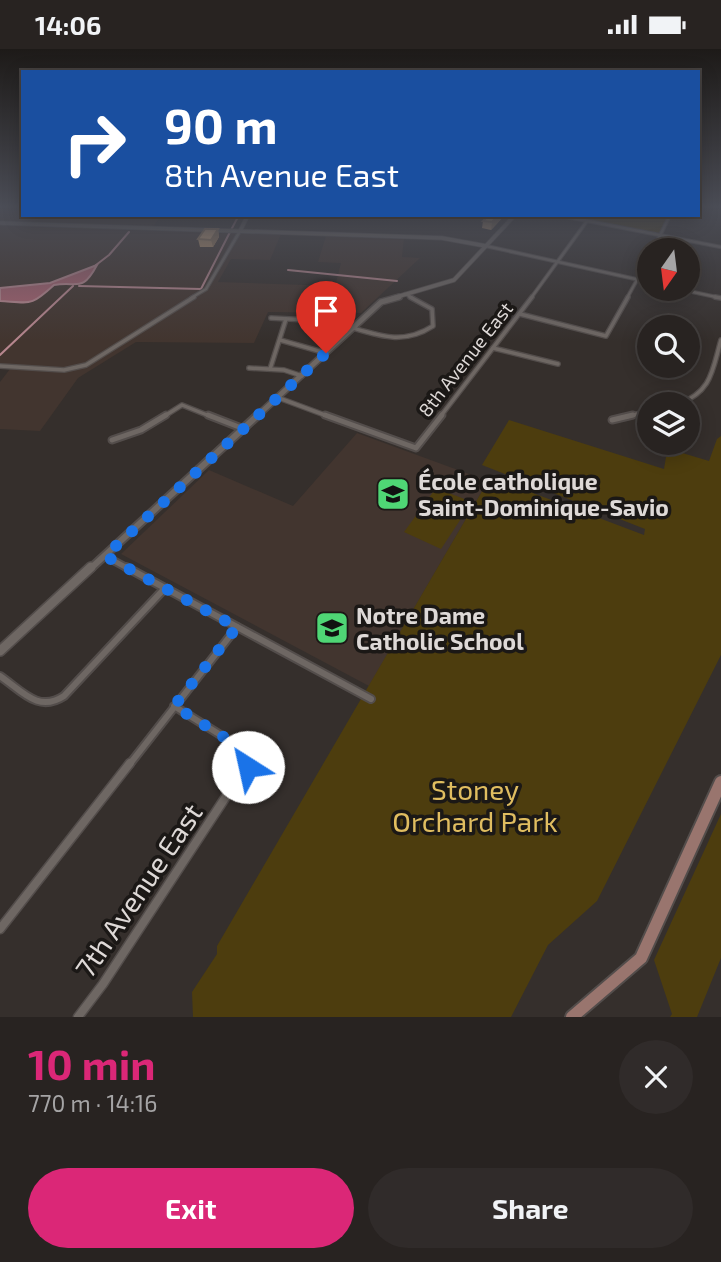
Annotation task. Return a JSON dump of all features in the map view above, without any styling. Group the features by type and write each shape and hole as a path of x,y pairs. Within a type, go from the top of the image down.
{"main road":[{"path":"572,1017 641,958 721,782"}],"street":[{"path":"0,366 64,370 86,365 206,289 228,251"},
{"path":"0,651 381,302 454,280 481,251"},
{"path":"509,251 637,280"},
{"name":"8th Avenue East","path":"279,398 416,448 566,251"},
{"path":"520,314 606,336 637,282"},
{"path":"271,319 308,320 399,341 420,335 433,326 432,309 405,294"},
{"path":"700,294 721,298"},
{"path":"270,369 286,319"},
{"path":"280,340 326,353"},
{"path":"700,394 706,389 721,340"},
{"path":"493,348 558,364"},
{"path":"249,368 284,370 302,376"},
{"path":"112,440 141,430 181,405 244,429"},
{"path":"612,420 637,414"},
{"path":"105,556 371,699"},
{"path":"0,676 38,703 47,706 64,696 164,588"},
{"path":"0,929 237,627"},
{"name":"7th Avenue East","path":"78,1017 248,767 249,758 243,749 174,706"}],"shaded area":[{"path":"0,251 274,251 270,260 231,259 218,282 335,286 341,263 318,262 321,251 403,251 402,257 420,258 361,313 268,312 254,343 136,342 78,378 40,431 0,429 0,382 10,369 0,368"},
{"path":"97,265 83,283 54,285 30,302 0,301 0,288 50,283"},
{"name":"Notre Dame Catholic School","path":"357,433 488,481 369,686 121,554 209,470 293,506"}],"green space":[{"name":"Stoney Orchard Park","path":"509,420 664,469 666,457 671,455 689,455 709,461 717,439 721,436 721,655 597,901 548,945 511,1017 193,1017 192,992 217,954 217,946 488,481 506,488 509,484 644,535 645,529 482,465"},
{"path":"436,488 472,502 441,549 404,532"},
{"path":"721,814 721,958 697,1017 670,1017 672,1014 654,960"}],"waterway":[{"path":"96,265 112,251"},
{"path":"79,286 201,289 220,251"},
{"path":"288,270 397,281"},
{"path":"0,355 73,286"}],"place":[{"name":"École catholique Saint-Dominique-Savio","path":"393,494"},
{"name":"Notre Dame Catholic School","path":"332,628"}],"route":[{"path":"248,767 249,758 243,749 174,706 237,627 105,556 326,353"}]}
